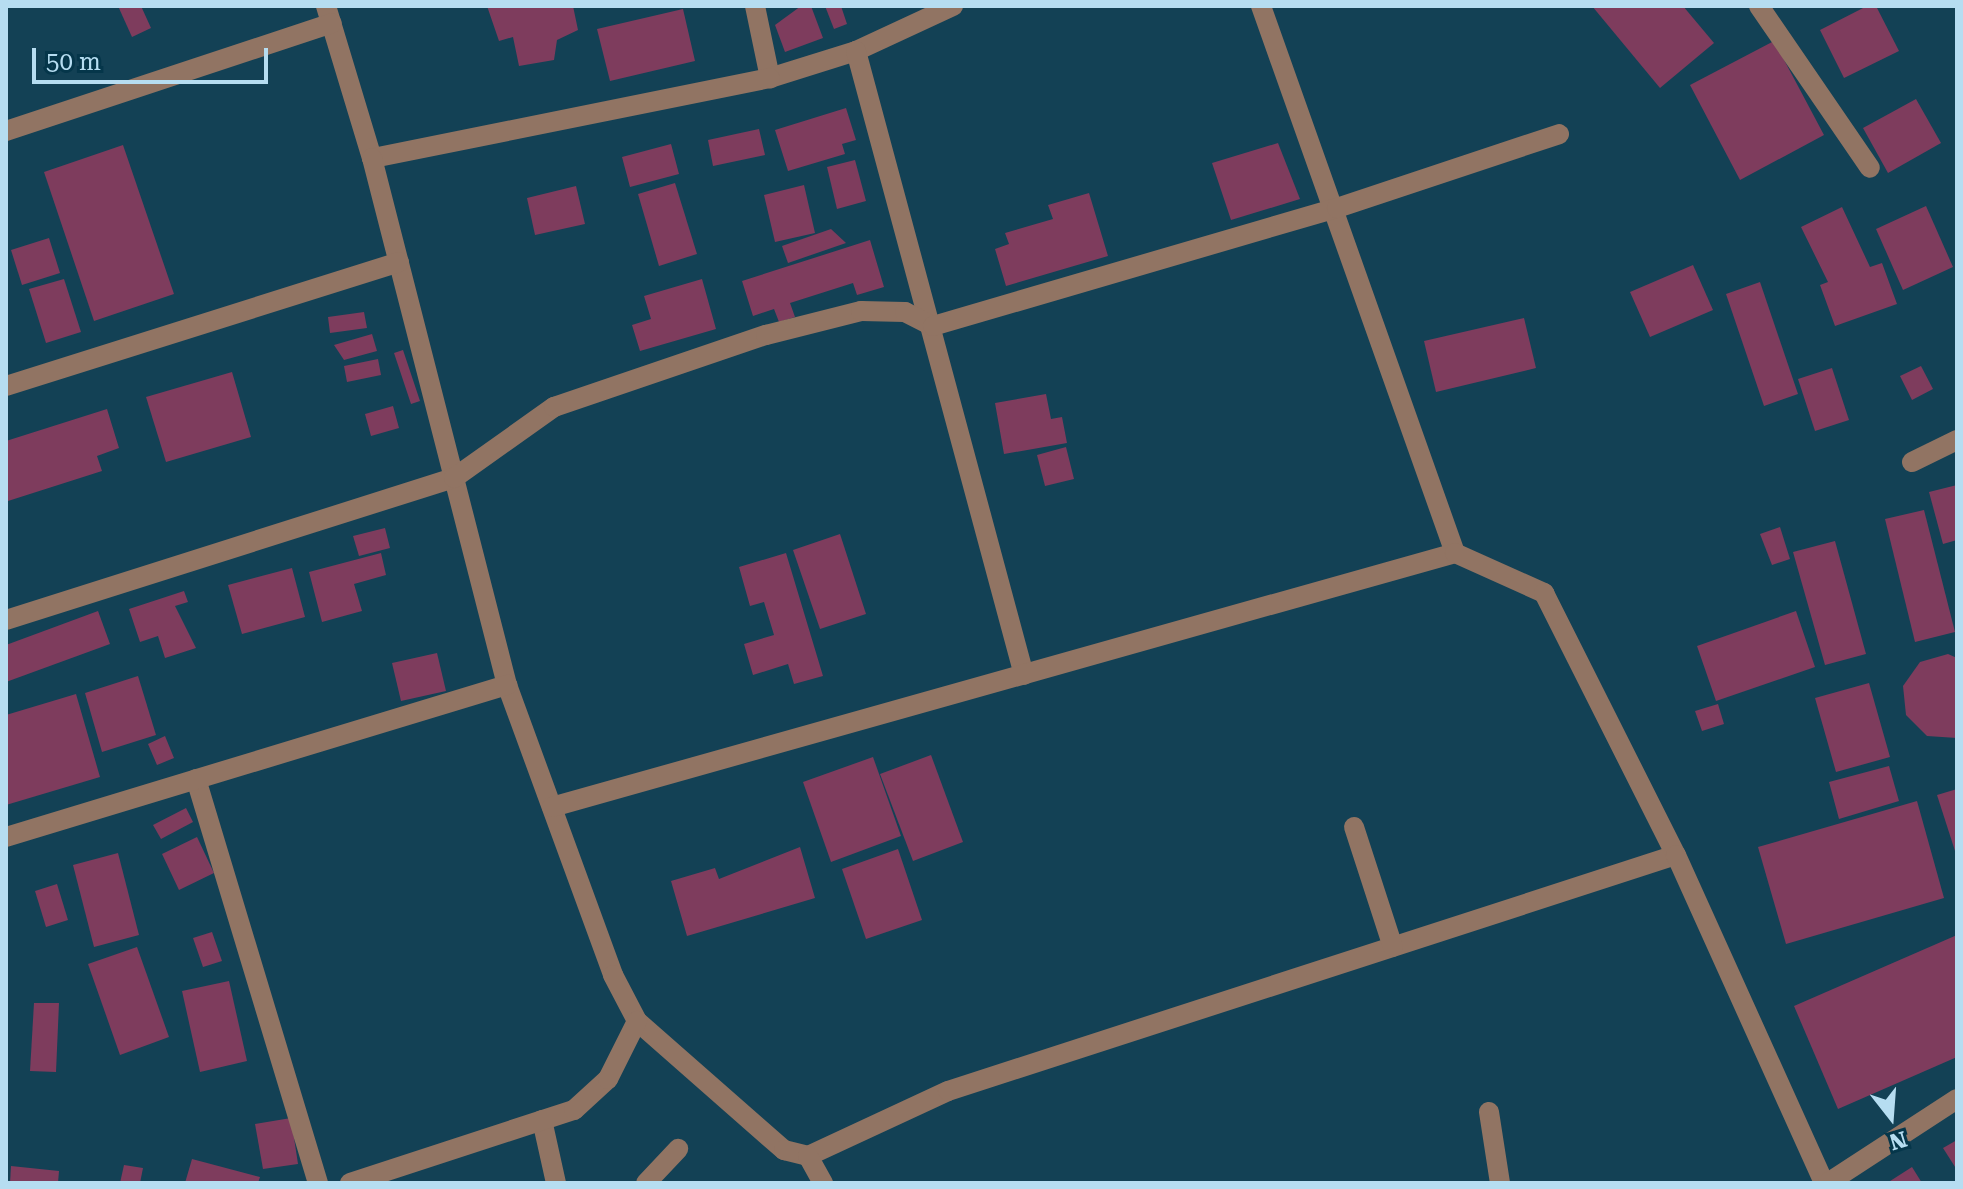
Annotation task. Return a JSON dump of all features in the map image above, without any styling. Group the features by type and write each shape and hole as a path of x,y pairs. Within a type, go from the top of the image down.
{"street":[{"path":"755,6 770,78"},
{"path":"372,158 770,78 856,51 953,6"},
{"path":"1261,6 1337,208 1455,553"},
{"path":"1759,6 1870,168"},
{"path":"6,131 329,15 372,158 507,685 637,1021 784,1150 808,1156 948,1091 1676,855"},
{"path":"856,51 933,326 1024,675"},
{"path":"6,620 454,478 554,407 766,335 861,311 905,312 933,326 1337,208 1559,134"},
{"path":"6,386 399,262"},
{"path":"1912,462 1957,440"},
{"path":"552,807 1455,553 1544,593 1676,855 1826,1183 1957,1099"},
{"path":"6,837 507,685"},
{"path":"196,779 318,1183"},
{"path":"1354,827 1393,947"},
{"path":"350,1183 542,1120 596,1096 637,1021"},
{"path":"1489,1112 1500,1183"},
{"path":"542,1120 556,1183"},
{"path":"646,1183 678,1149"},
{"path":"808,1156 823,1183"}],"building":[{"path":"118,6 141,6 151,28 132,37"},
{"path":"487,6 573,6 578,30 557,40 554,60 519,66 513,37 499,41"},
{"path":"801,6 811,6 823,38 785,52 775,25"},
{"path":"825,6 841,6 847,24 834,29"},
{"path":"1592,6 1683,6 1714,43 1660,88"},
{"path":"1867,6 1876,6 1899,51 1844,78 1820,30"},
{"path":"683,9 695,61 610,81 597,29"},
{"path":"1774,41 1824,135 1740,180 1690,85"},
{"path":"1916,99 1941,143 1888,173 1863,128"},
{"path":"846,108 856,140 842,144 845,154 788,171 775,130"},
{"path":"759,129 765,155 713,166 708,140"},
{"path":"1278,143 1300,199 1231,220 1212,163"},
{"path":"671,144 679,174 630,187 622,157"},
{"path":"123,145 174,294 94,321 44,172"},
{"path":"855,160 866,201 837,209 827,167"},
{"path":"675,183 697,254 659,266 638,194"},
{"path":"804,185 815,233 775,242 764,195"},
{"path":"576,186 585,224 535,235 527,198"},
{"path":"1089,193 1108,256 1006,286 995,249 1009,244 1005,233 1053,219 1048,205"},
{"path":"1926,206 1953,267 1903,290 1876,229"},
{"path":"1842,207 1870,267 1882,263 1897,304 1835,326 1820,285 1828,282 1801,227"},
{"path":"831,229 846,243 788,263 782,246"},
{"path":"49,238 60,273 22,285 11,250"},
{"path":"870,240 884,287 857,295 853,283 790,303 795,317 779,322 774,309 753,316 742,281"},
{"path":"1693,265 1713,310 1650,337 1630,292"},
{"path":"64,279 81,332 46,343 29,289"},
{"path":"702,279 716,329 640,351 632,325 651,319 644,296"},
{"path":"1760,282 1798,394 1764,406 1726,294"},
{"path":"364,312 367,328 330,333 328,317"},
{"path":"1524,318 1536,368 1436,392 1424,341"},
{"path":"372,334 377,351 344,360 334,345"},
{"path":"403,350 420,401 411,404 394,353"},
{"path":"378,359 381,375 347,382 344,366"},
{"path":"1921,366 1933,389 1912,400 1900,376"},
{"path":"1832,368 1849,420 1815,431 1798,379"},
{"path":"232,372 251,437 166,462 146,397"},
{"path":"1046,394 1051,419 1062,417 1067,443 1004,454 995,403"},
{"path":"393,406 399,428 371,436 365,414"},
{"path":"107,409 119,448 97,456 102,471 8,501 6,441"},
{"path":"1066,447 1074,479 1045,486 1037,455"},
{"path":"1957,485 1957,540 1943,544 1929,492"},
{"path":"1924,510 1955,632 1915,642 1885,519"},
{"path":"1780,527 1790,559 1772,565 1760,534"},
{"path":"385,528 390,548 359,556 353,536"},
{"path":"840,534 866,614 820,629 793,550"},
{"path":"1835,541 1866,654 1825,665 1793,552"},
{"path":"381,553 386,575 354,584 362,611 322,622 309,572"},
{"path":"786,553 823,676 794,684 788,664 753,675 744,644 774,635 764,602 750,606 739,567"},
{"path":"292,568 305,617 242,634 228,585"},
{"path":"184,591 188,602 175,606 196,648 165,658 158,636 140,642 129,609"},
{"path":"98,611 110,644 6,682 6,645"},
{"path":"1796,611 1815,667 1716,701 1697,646"},
{"path":"437,653 446,691 401,701 392,663"},
{"path":"1948,654 1957,658 1957,738 1927,736 1906,715 1903,686 1920,662"},
{"path":"138,676 156,735 102,752 85,693"},
{"path":"1869,683 1890,757 1836,772 1815,698"},
{"path":"76,694 100,777 6,805 6,715"},
{"path":"1718,704 1724,724 1702,731 1695,711"},
{"path":"165,736 174,758 157,765 148,744"},
{"path":"931,755 963,842 913,861 880,774"},
{"path":"873,757 901,836 831,862 803,782"},
{"path":"1889,766 1899,801 1839,819 1829,782"},
{"path":"1957,789 1957,854 1956,854 1937,795"},
{"path":"1917,801 1944,898 1786,944 1758,847"},
{"path":"186,808 193,822 161,839 153,825"},
{"path":"197,837 214,873 179,890 162,854"},
{"path":"800,847 815,898 687,936 671,881 715,868 719,879"},
{"path":"898,849 922,920 866,939 842,869"},
{"path":"118,853 139,935 94,947 73,865"},
{"path":"57,884 68,920 46,927 35,891"},
{"path":"212,932 222,961 203,967 193,938"},
{"path":"1957,935 1957,1057 1838,1109 1794,1006"},
{"path":"137,947 169,1037 120,1055 88,964"},
{"path":"229,981 247,1061 200,1072 182,991"},
{"path":"34,1003 59,1003 56,1072 30,1071"},
{"path":"291,1118 298,1164 263,1169 255,1124"},
{"path":"1957,1140 1957,1170 1943,1148"},
{"path":"192,1159 260,1177 258,1183 185,1183"},
{"path":"124,1165 143,1168 140,1183 120,1183"},
{"path":"11,1166 59,1171 58,1183 10,1183"},
{"path":"1912,1167 1922,1183 1887,1183"}]}
